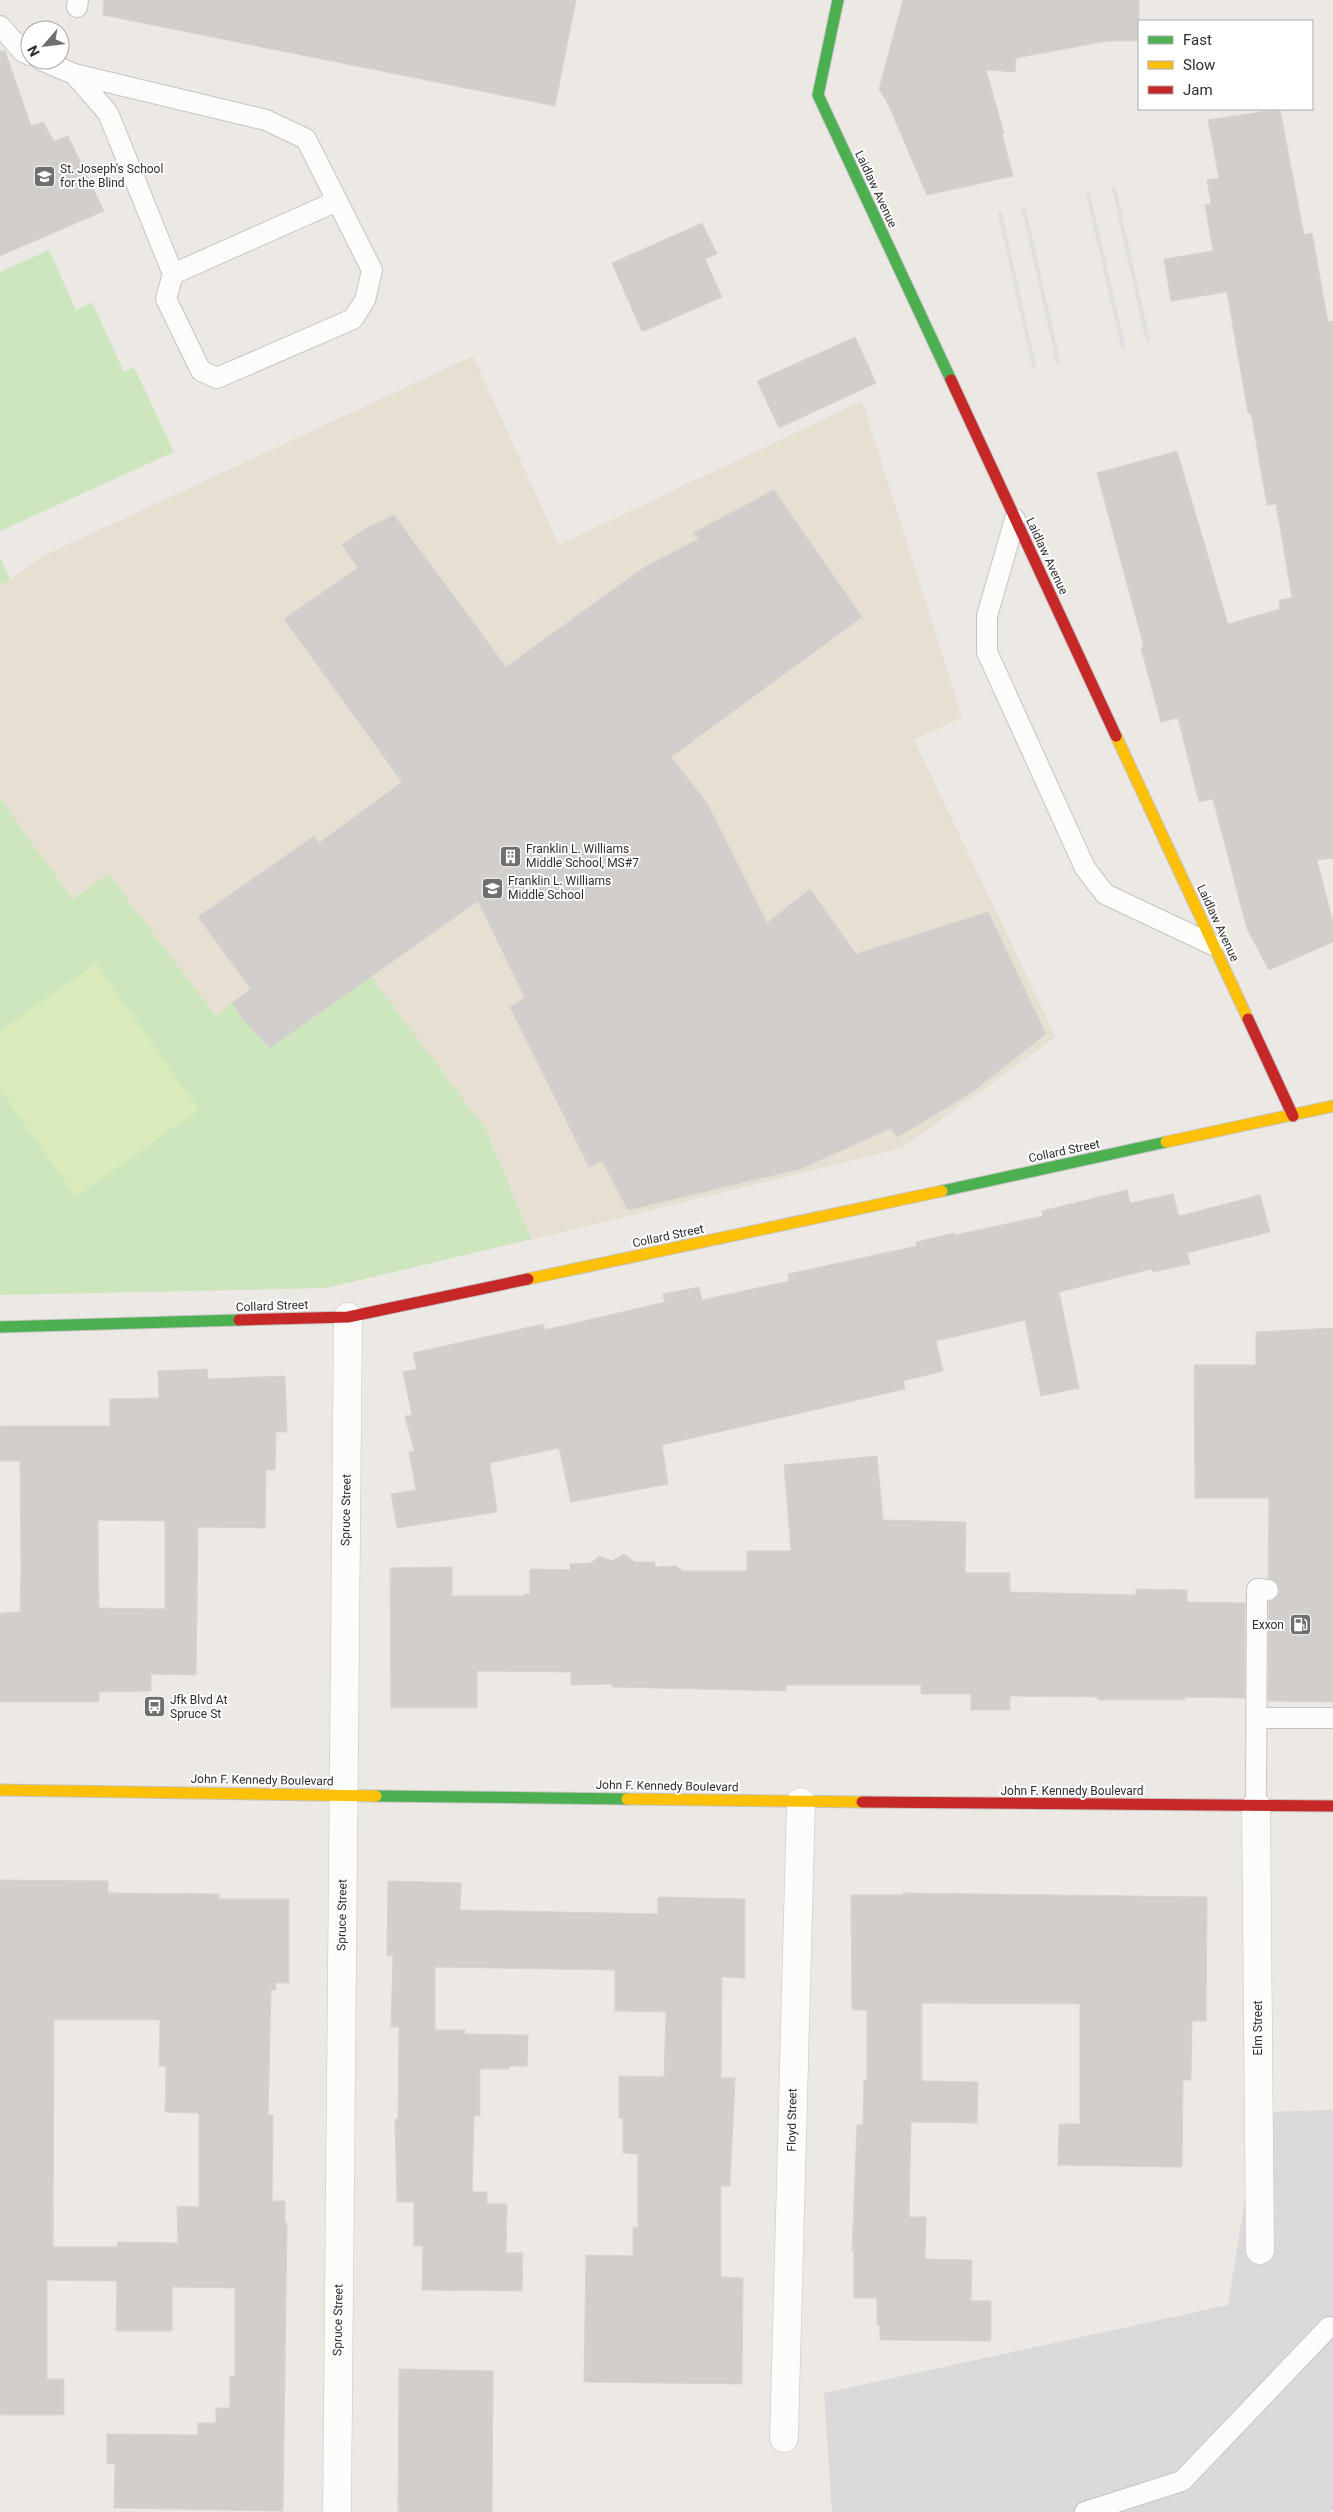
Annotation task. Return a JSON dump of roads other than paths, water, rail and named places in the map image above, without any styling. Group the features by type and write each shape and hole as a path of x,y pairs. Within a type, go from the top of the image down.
{"street":[{"name":"Laidlaw Avenue","path":"838,0 818,95 1293,1116"},
{"name":"Collard Street","path":"0,1327 348,1317 1333,1106"},
{"name":"Spruce Street","path":"337,2512 348,1317"},
{"name":"John F. Kennedy Boulevard","path":"0,1790 800,1802 1333,1806"},
{"name":"Floyd Street","path":"784,2438 800,1802"},
{"name":"Elm Street","path":"1256,1806 1260,2250"}],"lane":[{"path":"0,26 20,49"},
{"path":"65,70 74,74 266,120 306,139 372,270 365,300 353,319 217,378 201,371 166,299 173,274 108,113 74,74"},
{"path":"173,274 337,201"},
{"path":"1015,519 987,616 987,652 1085,868 1105,894 1213,945"},
{"path":"1256,1806 1257,1718 1262,1660 1257,1589 1268,1590"},
{"path":"1257,1718 1333,1718"},
{"path":"1085,2512 1182,2481 1329,2326"}],"railway":[{"path":"1114,189 1148,341"},
{"path":"1088,194 1123,346"},
{"path":"1024,209 1058,361"},
{"path":"1000,214 1034,366"}],"place":[{"name":"St. Joseph's School for the Blind","path":"44,176"},
{"name":"Franklin L. Williams Middle School, MS#7","path":"510,856"},
{"name":"Franklin L. Williams Middle School","path":"492,888"},
{"name":"Exxon","path":"1300,1625"},
{"name":"Jfk Blvd At Spruce St","path":"154,1707"}]}
